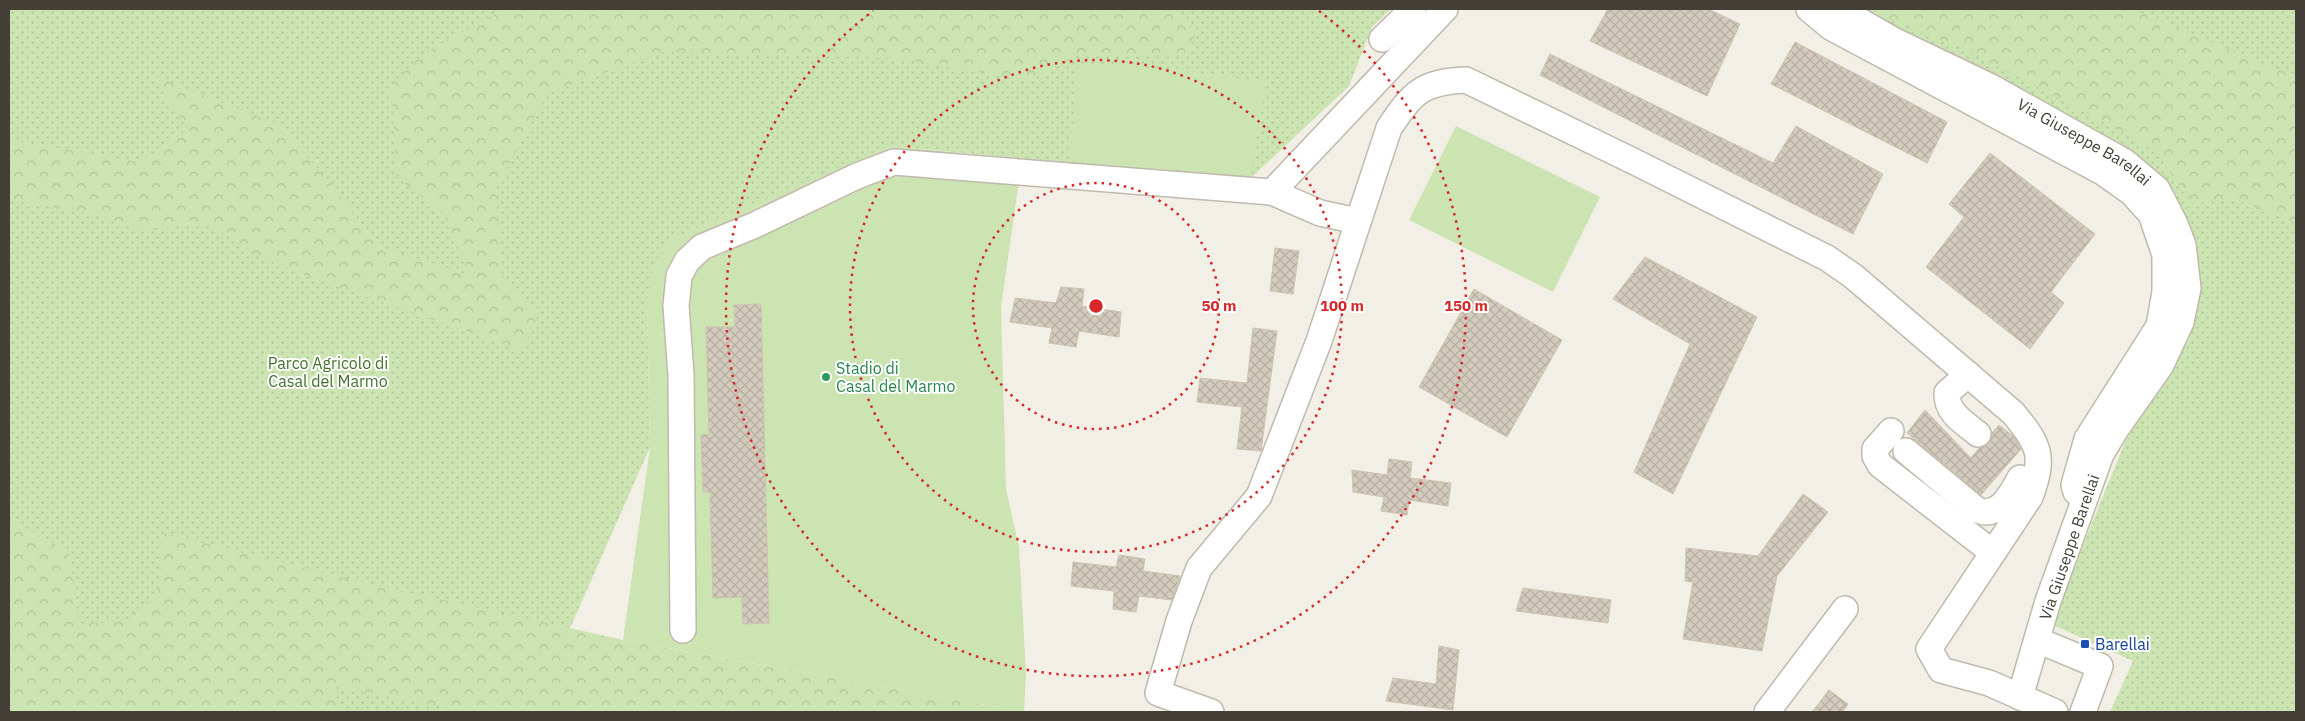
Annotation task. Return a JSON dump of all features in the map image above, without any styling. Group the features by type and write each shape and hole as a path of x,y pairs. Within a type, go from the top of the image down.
{"street":[{"path":"1382,39 1413,9"},
{"path":"1272,192 1445,9"},
{"path":"1809,9 1832,28 2104,173 2132,193 2151,214 2165,255 2165,292 2159,326 2087,439 2074,485 2082,505"},
{"name":"Via Giuseppe Barellai","path":"1839,9 1895,41 1991,87 2125,162 2157,189 2175,224 2183,246 2188,288 2181,322 2161,365 2116,429 2101,454 2082,505 2020,697"},
{"path":"1212,712 1200,710 1158,693 1179,621 1199,568 1259,496 1319,341 1389,128 1407,101 1422,90 1440,82 1466,80 1827,258 1853,276 2013,413 2032,435 2038,455 2038,476 2030,497 1929,650 1941,670 1989,682 2055,712"},
{"path":"683,630 680,375 676,306 679,276 687,261 702,247 755,225 857,176 894,162 1272,192 1320,213 1357,221"},
{"path":"1968,374 1947,393 1947,401 1953,413 1978,434"},
{"path":"1891,431 1875,449 1875,456 1880,465 1992,552"},
{"path":"1906,452 1977,510 1983,512 1992,511 2006,502 2020,478"},
{"path":"1937,509 1951,489"},
{"path":"1767,712 1845,609"},
{"name":"Via Giuseppe Barellai","path":"2037,640 2100,666 2083,712"}],"green space":[{"name":"Parco Agricolo di Casal del Marmo","path":"9,9 1391,9 1372,27 1349,86 1250,179 888,146 647,299 650,447 533,712 24,712 9,693"},
{"path":"505,9 1178,9 1196,33 1187,57 1077,56 1030,80 895,58 664,52 547,93 496,189 503,280 540,311 522,350 323,282 267,260 206,223 142,231 97,215 9,200 9,140 140,162 188,129 151,75 277,124 331,183 376,245 469,275 444,214 397,177 391,86 421,55"},
{"path":"1854,9 2296,9 2296,712 2110,712 2133,661 2051,624 2126,440 2189,340 2197,304 2196,255 2192,232 2183,210 2170,187 2150,167 2126,150"},
{"path":"1865,9 2132,9 2296,77 2296,223 2237,200 2191,203 2155,150 1977,55"},
{"path":"1078,63 1182,70 1266,82 1250,179 1070,161"},
{"path":"1456,126 1600,197 1553,292 1409,220"},
{"name":"Stadio di Casal del Marmo","path":"888,146 1022,159 1001,307 1006,489 1019,547 1026,674 1024,712 623,640 650,447 647,299 653,267 671,239"},
{"path":"9,519 69,552 79,624 126,621 158,591 163,533 350,579 623,640 1023,712 469,712 335,687 340,712 9,712"}],"building":[{"path":"1608,9 1708,9 1740,24 1707,96 1590,41"},
{"path":"1795,42 1947,122 1927,163 1771,84"},
{"path":"1550,54 1773,163 1796,126 1883,174 1853,234 1540,75"},
{"path":"1990,153 2095,234 2051,292 2064,303 2030,349 1926,267 1964,217 1949,204"},
{"path":"1275,248 1299,251 1293,294 1270,291"},
{"path":"1645,257 1757,317 1673,494 1634,472 1690,344 1613,299"},
{"path":"1061,287 1084,289 1082,306 1121,312 1119,337 1079,331 1076,347 1049,343 1052,328 1010,322 1015,298 1056,303"},
{"path":"1474,289 1562,340 1507,437 1419,387"},
{"path":"761,304 769,623 743,624 742,597 713,598 710,492 703,492 701,435 709,434 706,327 735,327 734,305"},
{"path":"1253,328 1277,331 1261,451 1237,449 1242,407 1197,402 1200,378 1247,383"},
{"path":"1925,410 1971,458 1979,448 1989,443 1992,433 1999,425 2014,437 2021,449 1981,495 1907,433"},
{"path":"1389,459 1412,462 1410,478 1451,483 1448,506 1409,500 1407,515 1381,511 1384,497 1353,492 1352,470 1387,475"},
{"path":"1803,494 1828,512 1777,576 1762,651 1683,639 1693,582 1685,581 1686,548 1758,556"},
{"path":"1119,555 1145,559 1143,571 1180,576 1172,600 1139,596 1136,612 1113,609 1114,591 1071,586 1073,562 1116,567"},
{"path":"1523,588 1611,600 1608,623 1516,611"},
{"path":"1439,646 1459,650 1453,710 1386,701 1393,678 1436,684"},
{"path":"1829,690 1848,704 1843,712 1812,712"}],"place":[{"name":"Stadio di Casal del Marmo","path":"826,377"},
{"name":"Barellai","path":"2085,644"}]}
